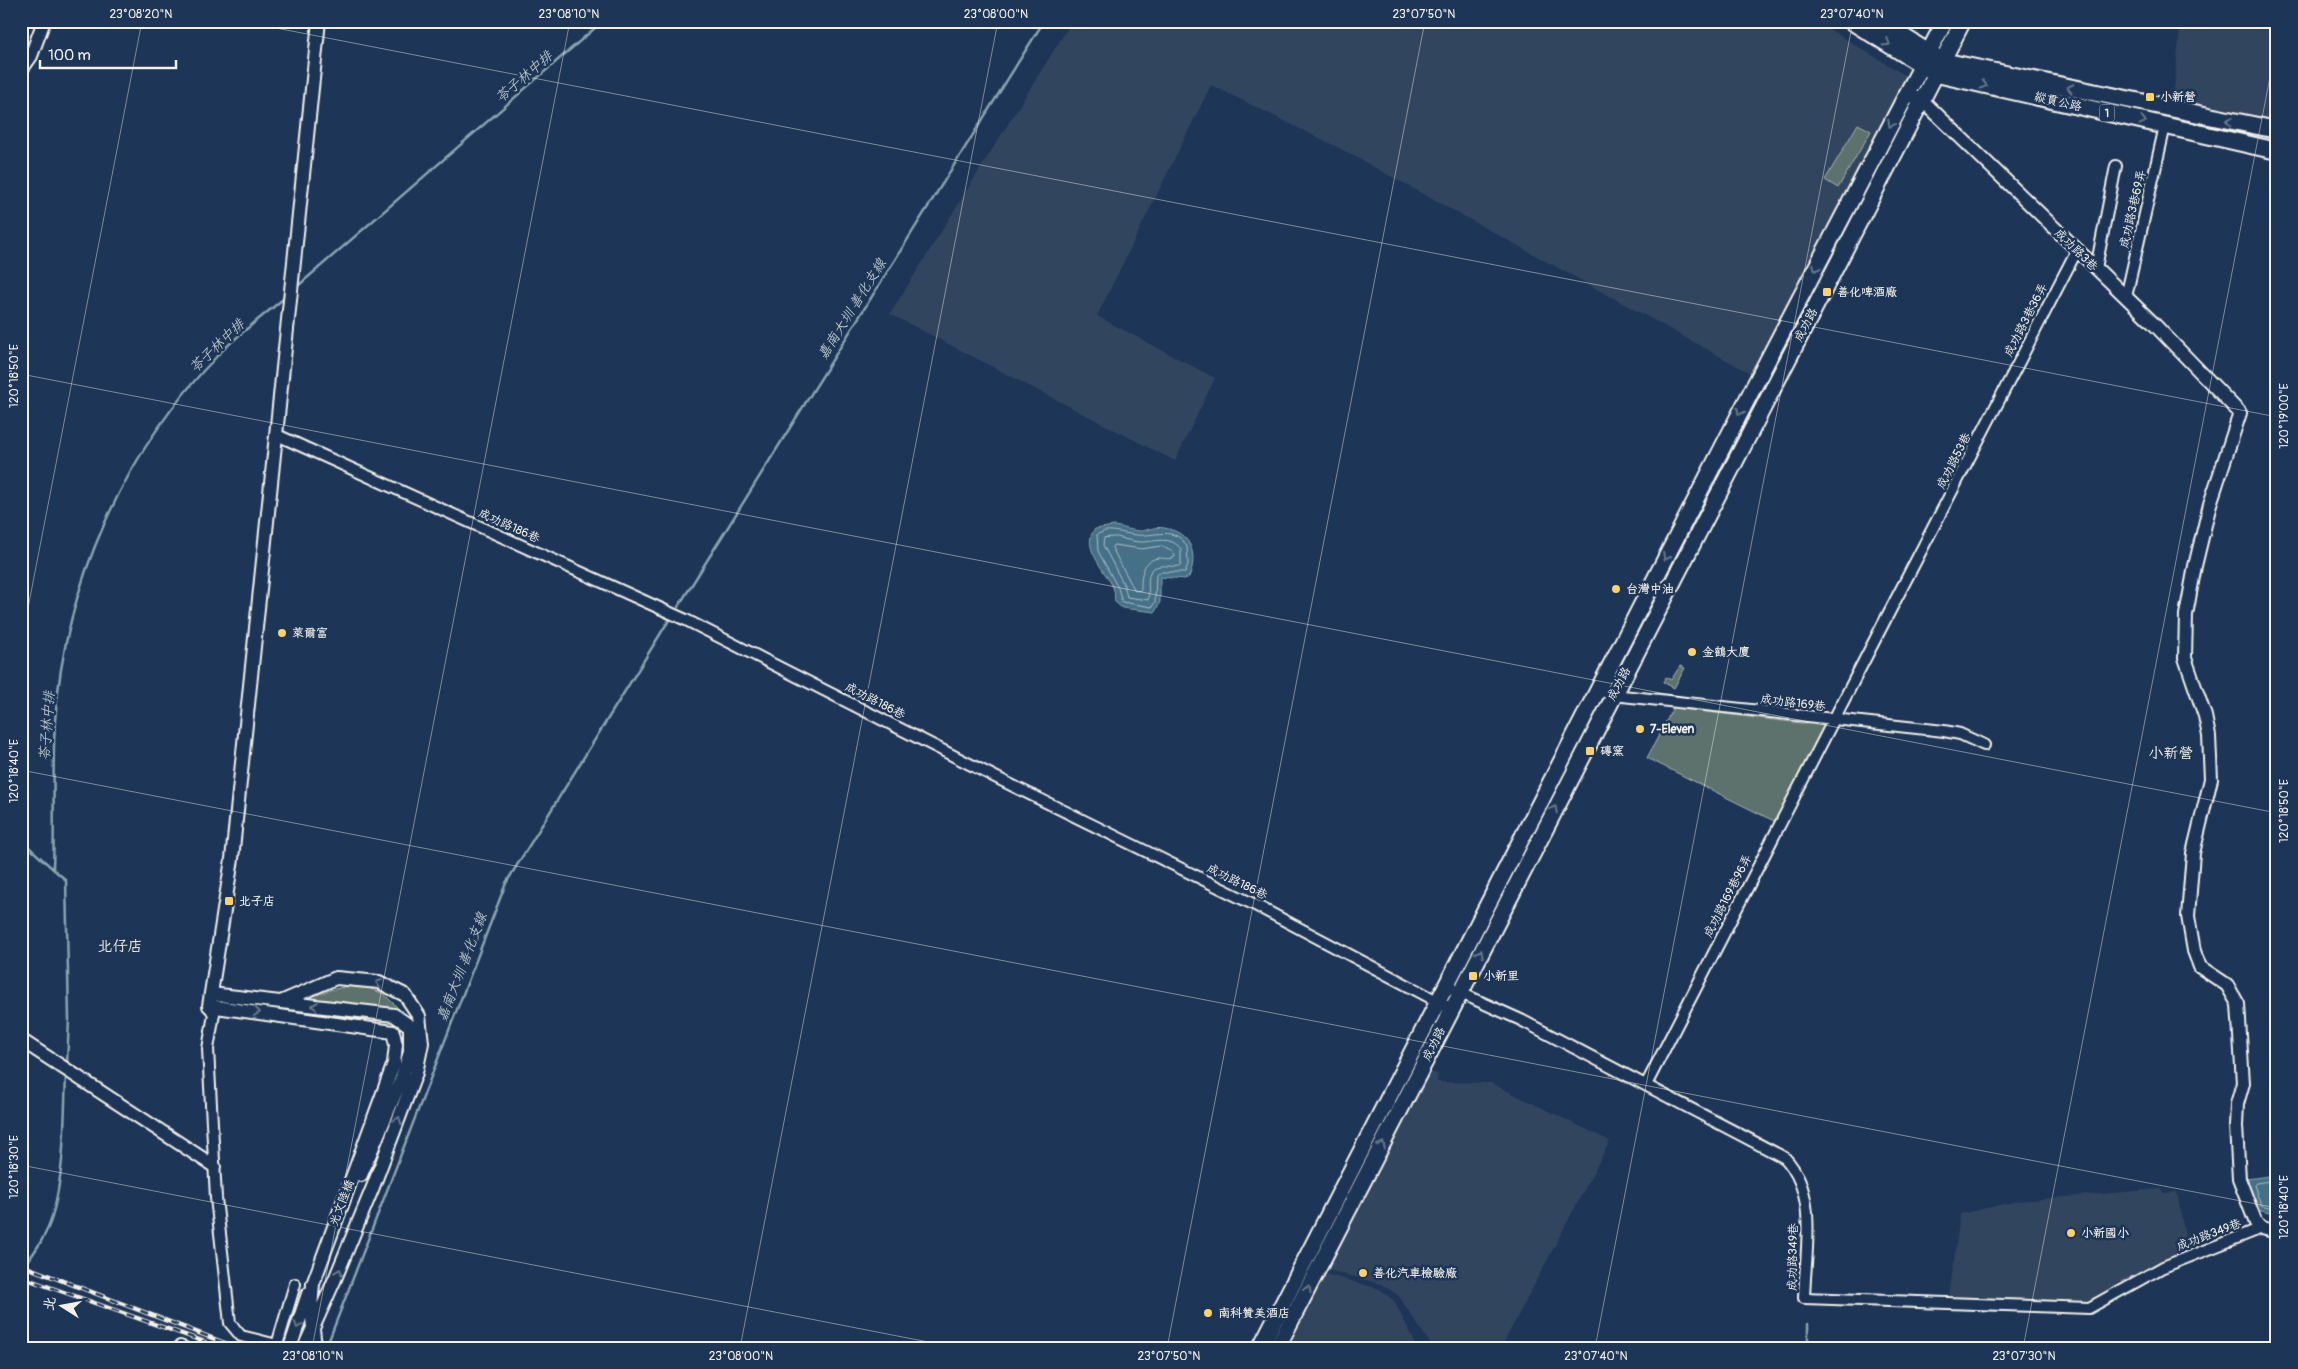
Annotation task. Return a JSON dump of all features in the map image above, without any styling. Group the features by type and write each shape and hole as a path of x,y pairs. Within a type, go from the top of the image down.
{"main road":[{"name":"縱貫公路","path":"1851,21 1933,64 2165,126 2277,151"},
{"name":"縱貫公路","path":"1878,21 1933,64 2277,130"},
{"name":"成功路","path":"1277,1348 1613,695 1923,101 1945,21"},
{"name":"成功路","path":"1260,1348 1437,1001 1907,94 1933,64 1963,21"}],"street":[{"path":"21,70 31,56 44,21"},
{"path":"294,1284 277,1345 241,1336 230,1323 214,1166 208,1049 214,1014 210,1000 233,849 319,21"},
{"name":"成功路3巷","path":"1907,94 1923,101 2126,297 2240,413 2210,504 2195,566 2186,615 2185,658 2205,716 2211,780 2193,853 2188,916 2198,963 2206,973 2227,985 2238,1004 2243,1083 2237,1104 2236,1155 2243,1192 2256,1222 2262,1228"},
{"name":"成功路3巷69弄","path":"2126,297 2165,126"},
{"path":"2096,268 2116,166"},
{"name":"成功路3巷36弄","path":"1998,402 2077,250"},
{"name":"成功路53巷","path":"1832,720 1933,530 1998,402"},
{"name":"成功路186巷","path":"276,435 686,620 1003,781 1257,906 1452,1009"},
{"name":"成功路169巷","path":"1598,689 1613,695 1944,731 1960,734 1984,744"},
{"name":"成功路169巷96弄","path":"1647,1083 1832,720"},
{"path":"280,1002 306,993 336,978 379,982 405,996 419,1016 422,1043 416,1073 373,1187 335,1280 304,1348"},
{"name":"成功路349巷","path":"1445,986 1521,1020 1647,1083 1776,1152 1792,1166 1799,1176 1806,1197 1804,1298 2089,1308 2164,1267 2262,1228"},
{"name":"光文陸橋","path":"210,1000 280,1002 400,1017 410,1026 410,1052 401,1080 327,1256 319,1285 321,1348"},
{"name":"光文陸橋","path":"210,1000 392,1032 396,1045 394,1064 317,1268 313,1284 312,1308 315,1348"},
{"path":"21,1040 214,1166"},
{"path":"2262,1228 2277,1232"},
{"path":"290,1348 317,1268"}],"shaded area":[{"path":"1072,21 1816,21 1913,80 1752,374 1339,148 1211,85 1097,316 1215,378 1175,461 890,314"},
{"path":"2181,21 2277,21 2277,122 2173,97"},
{"path":"1428,1072 1438,1074 1437,1082 1491,1083 1610,1141 1501,1348 1433,1348 1398,1295 1381,1284 1325,1269"},
{"name":"小新國小","path":"2161,1189 2164,1193 2177,1192 2188,1253 2143,1270 2103,1299 2089,1305 1949,1297 1960,1214 2017,1201"},
{"path":"1322,1273 1380,1289 1394,1301 1413,1338 1415,1348 1284,1348"}],"green space":[{"path":"1858,124 1871,131 1838,188 1825,180"},
{"path":"1680,666 1685,668 1674,688 1663,682 1666,677 1671,680"},
{"path":"1673,708 1826,726 1776,822 1647,758"},
{"path":"358,984 384,994 400,1010 309,998 330,990"}],"water":[{"path":"1114,526 1141,531 1155,528 1173,530 1186,539 1190,545 1193,560 1189,577 1185,579 1160,577 1160,602 1155,612 1122,608 1115,602 1114,590 1093,552 1091,544 1091,536 1095,529"},
{"path":"2277,1175 2277,1215 2257,1210 2246,1179"}],"waterway":[{"name":"苓子林中排","path":"299,285 603,21"},
{"name":"嘉南大圳 善化支線","path":"678,607 1044,21"},
{"name":"苓子林中排","path":"67,1064 69,1019 66,880 53,869 55,721 61,670 71,620 86,570 105,523 128,477 155,433 185,392 220,353 283,299"},
{"name":"嘉南大圳 善化支線","path":"326,1348 506,883 669,620"},
{"path":"21,840 53,869"},
{"name":"苓子林中排","path":"21,1271 46,1231 56,1200 63,1146 66,1074"},
{"path":"1808,1324 1808,1348"}],"railway":[{"path":"21,1265 238,1348"},
{"path":"21,1277 205,1342"}],"place":[{"name":"小新營","path":"2150,97"},
{"name":"善化啤酒廠","path":"1827,292"},
{"name":"台灣中油","path":"1616,589"},
{"name":"萊爾富","path":"282,633"},
{"name":"金鶴大廈","path":"1692,652"},
{"name":"7-Eleven","path":"1640,729"},
{"name":"磚窯","path":"1590,751"},
{"name":"北子店","path":"229,901"},
{"name":"小新里","path":"1473,976"},
{"name":"小新國小","path":"2071,1233"},
{"name":"善化汽車檢驗廠","path":"1363,1273"},
{"name":"南科贊美酒店","path":"1208,1313"}],"district":[{"name":"小新營","path":"2171,753"},
{"name":"北仔店","path":"120,946"}]}
